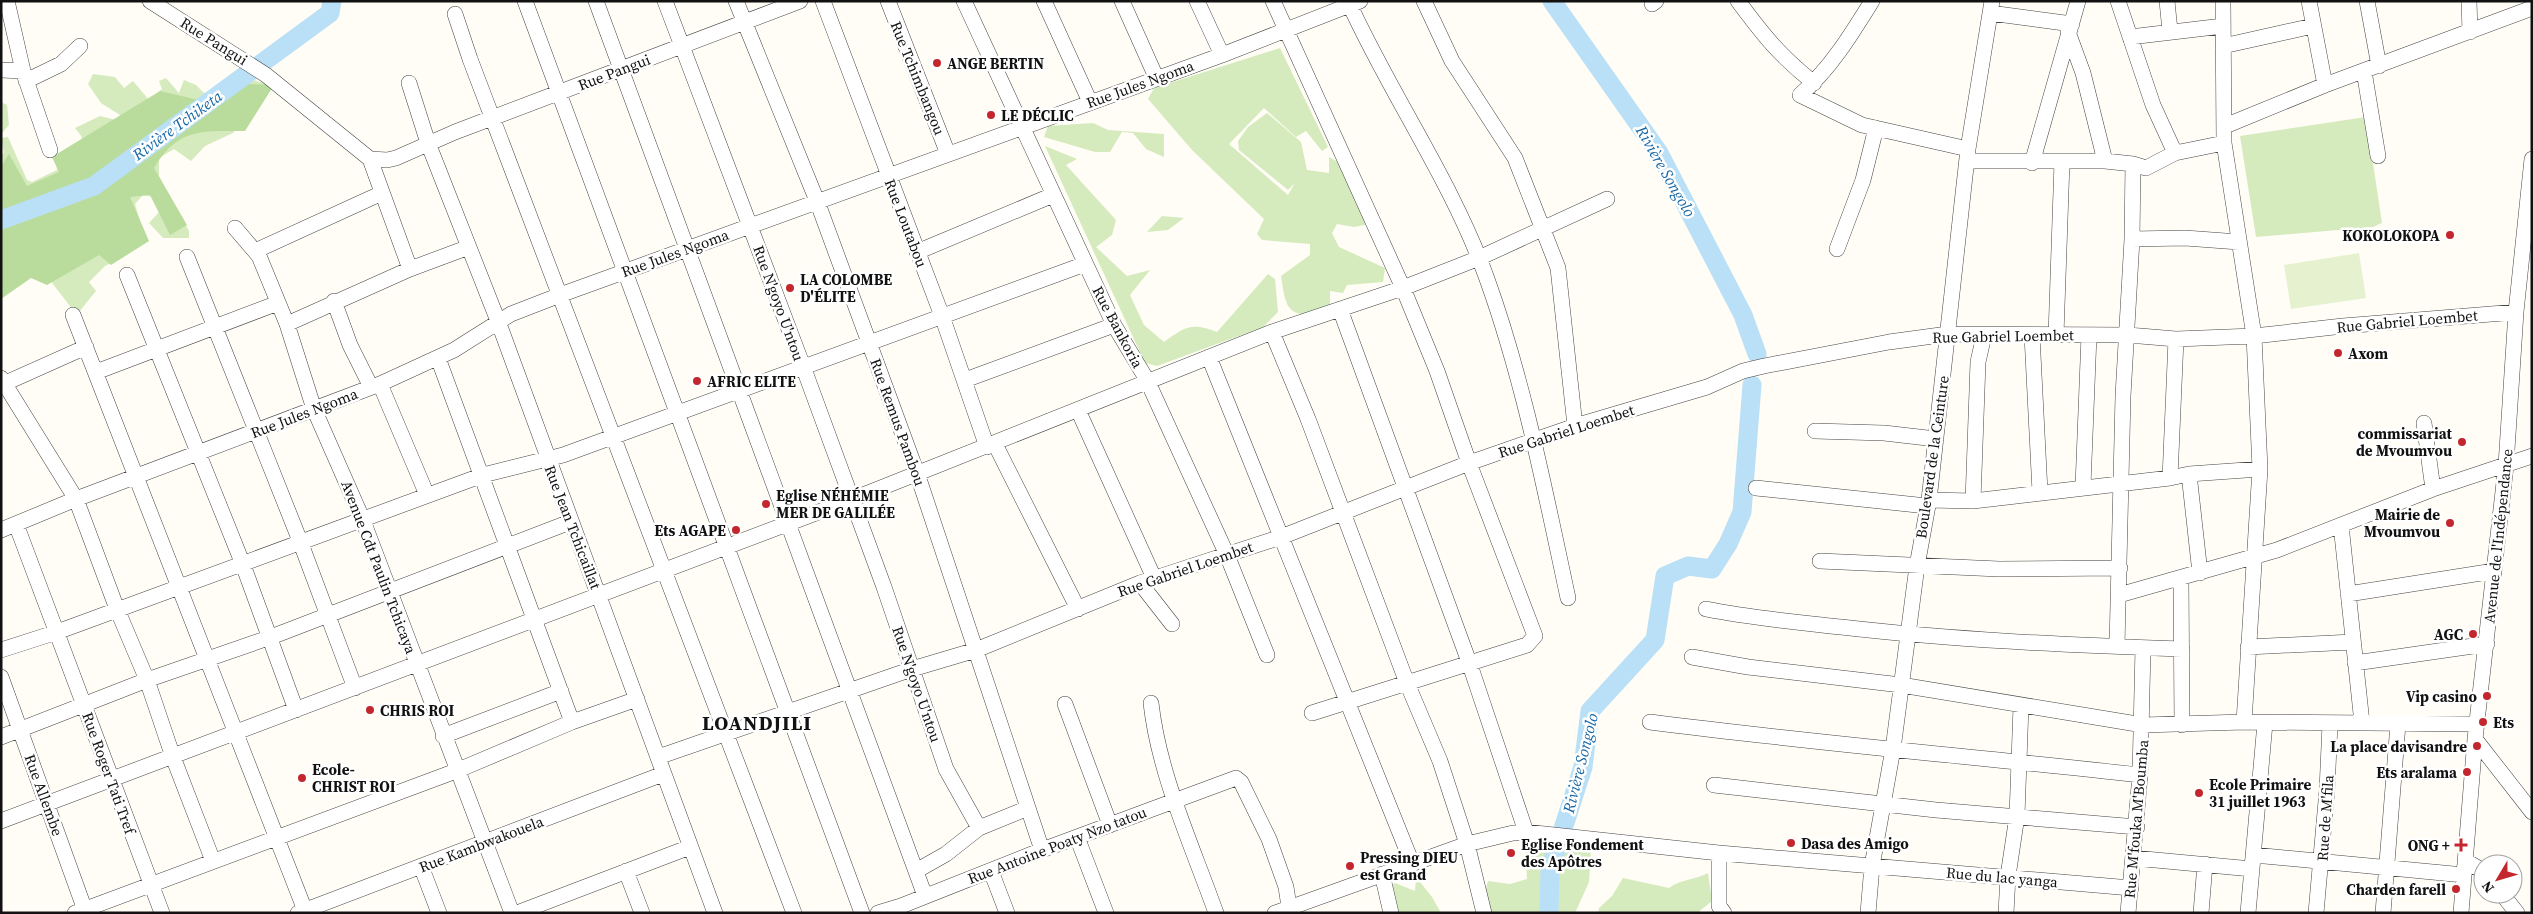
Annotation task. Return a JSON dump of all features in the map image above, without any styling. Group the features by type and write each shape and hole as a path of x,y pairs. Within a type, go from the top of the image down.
{"street":[{"path":"7,1 24,76 50,150"},
{"name":"Rue Pangui","path":"150,1 166,6 266,75 370,159 387,160 800,1"},
{"path":"525,1 624,272 790,712 862,913"},
{"path":"596,1 925,896"},
{"name":"Rue N'goyo U'ntou","path":"665,1 804,369 824,430 852,499 948,775 979,828"},
{"name":"Rue Remus Pambou","path":"736,1 817,201 917,473 1042,850"},
{"name":"Rue Loutabou","path":"823,1 991,445 1078,609"},
{"name":"Rue Tchimbangou","path":"888,1 948,154"},
{"name":"Rue Bankoria","path":"964,1 1114,325 1147,380 1227,555 1267,654"},
{"path":"1044,1 1090,102"},
{"path":"1122,1 1156,77"},
{"path":"1197,1 1222,55"},
{"path":"1273,1 1403,288 1437,371 1469,463 1535,636 1527,645 1312,713"},
{"path":"1424,1 1452,61 1515,158 1558,268 1575,426"},
{"path":"1738,1 1779,54 1814,83"},
{"path":"1872,1 1843,47 1814,83 1800,95 1862,125 1968,155 2032,163 2105,161 2133,164 2146,168 2175,153 2224,143"},
{"path":"2032,163 2078,1"},
{"path":"2118,1 2153,105 2175,153"},
{"path":"2167,1 2170,31"},
{"path":"2223,1 2224,143 2254,336 2260,469 2244,722"},
{"path":"2309,1 2325,85"},
{"path":"2367,1 2378,156"},
{"path":"2469,1 2470,32"},
{"path":"1353,2 1453,202 1478,258 1507,341 1534,440 1568,598"},
{"name":"Rue Jules Ngoma","path":"1,530 76,499 376,386 438,358 498,321 560,295 888,177 1156,77 1222,55 1353,2"},
{"path":"1991,7 2070,28"},
{"name":"Boulevard de la Ceinture","path":"1868,913 1872,866 1893,750 1907,635 1928,503 1968,155 1991,7"},
{"path":"2225,126 2325,85 2532,8"},
{"path":"455,14 794,913"},
{"path":"2130,37 2223,26"},
{"path":"2223,46 2313,26"},
{"path":"2070,28 2105,161"},
{"path":"1,70 24,76 61,64 80,46"},
{"name":"Rue Jean Tchicaillat","path":"409,83 428,143 498,321 570,522 715,913"},
{"path":"1838,249 1863,180 1876,128"},
{"path":"370,159 410,269"},
{"name":"Avenue de l'Indépendance","path":"2461,913 2476,732 2506,465 2516,312 2527,252 2532,159"},
{"path":"2056,335 2062,162"},
{"path":"2118,646 2123,396 2128,335 2133,164"},
{"path":"255,251 382,193"},
{"path":"917,252 1053,195"},
{"path":"1,821 852,499 1078,410 1147,380 1272,332 1403,288 1478,258 1607,198"},
{"name":"Avenue Cdt Paulin Tchicaya","path":"235,228 255,251 287,324 314,409 362,518 456,771 486,842 512,913"},
{"path":"2132,239 2185,238 2239,242"},
{"path":"287,324 334,301 469,247"},
{"path":"188,257 255,432 300,541 355,688"},
{"path":"1,650 57,632 242,562 483,475 547,459 679,414 1085,264"},
{"path":"127,275 242,562 271,637 296,710"},
{"path":"334,301 350,345 376,386 427,495"},
{"path":"96,372 278,303"},
{"path":"1340,309 1469,662 1526,832"},
{"name":"Rue Gabriel Loembet","path":"658,757 912,669 976,650 1147,580 1281,537 1469,463 1534,440 1707,386 1743,371 1890,342 1948,334 2128,335 2176,339 2254,336 2343,326 2516,312"},
{"path":"73,315 208,659 235,733 277,836 303,912"},
{"path":"965,380 1114,325"},
{"path":"1272,332 1407,683 1440,761 1466,844 1484,913"},
{"path":"2032,334 2040,492"},
{"path":"1973,500 1978,362 1984,335"},
{"path":"2084,486 2089,335"},
{"path":"2170,478 2176,339"},
{"path":"86,348 2,382 76,499 117,609 147,680 173,757 213,860"},
{"path":"1209,357 1412,864"},
{"path":"438,358 483,475 572,722"},
{"path":"1078,410 1147,580 1172,624"},
{"path":"2424,423 2433,488"},
{"path":"1815,432 1884,433 1936,438"},
{"path":"2119,595 2277,550 2433,488 2532,456"},
{"path":"1756,488 1928,503 1973,500 2084,486 2122,484 2189,474 2260,469"},
{"path":"2189,474 2200,573"},
{"path":"1,737 147,680 271,637 570,522"},
{"name":"Rue Roger Tati Tref","path":"16,524 162,913"},
{"path":"2341,525 2362,723"},
{"path":"1820,561 1999,569 2120,568"},
{"path":"2348,594 2494,571"},
{"path":"2181,578 2182,725"},
{"path":"1706,609 1760,620 1907,635 2009,643 2182,649"},
{"path":"2248,647 2353,642"},
{"path":"2355,663 2487,644"},
{"name":"Rue M'fouka M'Boumba","path":"2128,913 2134,858 2143,725 2143,648"},
{"path":"1692,657 1748,667 1901,685 2143,725 2244,722 2362,723 2398,724 2476,732 2532,812"},
{"name":"Rue Allembe","path":"1,677 48,804 82,911"},
{"path":"444,736 561,691"},
{"path":"82,911 277,836 456,771 572,722 636,699"},
{"path":"1151,703 1154,727 1175,800 1216,913"},
{"path":"1065,704 1110,825"},
{"path":"2006,913 2008,876 2017,816 2021,706"},
{"path":"1650,722 1798,741 2019,761 2140,775"},
{"path":"2248,913 2264,723"},
{"name":"Rue de M'fila","path":"2316,913 2322,861 2330,724"},
{"path":"2383,913 2398,724"},
{"name":"Rue Kambwakouela","path":"303,912 663,774"},
{"name":"Rue Antoine Poaty Nzo tatou","path":"878,913 902,909 925,896 1042,850 1236,778 1241,782 1269,839 1286,887 1285,911"},
{"path":"1714,785 2136,827"},
{"path":"916,871 946,854 979,828 1028,808"},
{"name":"Rue du lac yanga","path":"1285,911 1466,844 1513,833 1526,832 1719,852 2131,888"},
{"path":"1077,837 1106,913"},
{"path":"517,913 690,847"},
{"path":"1719,852 1720,906 1724,913"},
{"path":"2134,858 2205,864 2322,861 2388,868 2473,869"},
{"path":"2200,913 2205,864"},
{"path":"421,866 439,913"},
{"path":"626,871 642,913"},
{"path":"991,871 1007,913"},
{"path":"1382,874 1390,913"}],"green space":[{"path":"1280,48 1328,147 1322,151 1306,131 1296,137 1264,108 1229,144 1288,195 1295,183 1288,190 1239,150 1238,141 1248,127 1267,113 1301,142 1307,170 1329,173 1329,157 1340,163 1370,224 1354,227 1337,224 1332,233 1339,247 1385,268 1383,282 1347,285 1343,293 1330,291 1330,317 1306,315 1293,311 1286,300 1283,290 1281,276 1310,255 1310,244 1262,240 1257,234 1264,219 1192,150 1148,99 1154,88"},
{"path":"93,74 115,77 124,88 133,81 149,100 162,89 159,81 166,78 179,93 184,80 196,85 210,99 250,79 264,83 271,89 233,133 205,146 191,161 174,149 159,158 159,176 189,231 189,238 163,238 149,223 160,211 158,198 143,195 135,204 141,225 128,254 105,266 89,282 96,291 79,312 73,310 1,217 1,154 4,153 1,138 8,137 27,180 32,182 57,170 56,163 80,146 82,137 75,128 100,116 116,120 120,115 101,103 88,84"},
{"path":"249,84 274,85 245,131 204,132 182,138 172,145 154,168 187,225 170,235 150,195 130,197 149,241 111,265 99,255 47,285 31,278 1,299 1,166 9,154 27,186 59,172 52,157 160,91 203,101"},
{"path":"1,102 7,105 9,125 2,133"},
{"path":"2366,117 2382,223 2373,227 2256,237 2240,136"},
{"path":"1093,123 1108,130 1164,134 1164,157 1146,149 1133,133 1122,132 1110,152 1095,152 1044,137 1048,126"},
{"path":"1045,146 1077,159 1066,165 1116,220 1112,235 1096,247 1127,276 1150,270 1130,295 1144,325 1164,342 1183,330 1194,327 1217,332 1268,274 1275,279 1278,312 1263,327 1157,366 1145,363"},
{"path":"1162,216 1184,218 1168,230 1147,232"},
{"path":"2359,253 2366,298 2291,309 2284,265"},
{"path":"1556,845 1572,851 1591,850 1589,882 1575,913 1485,913 1484,896 1488,881 1510,884 1527,879 1525,846"},
{"path":"1708,873 1712,901 1697,913 1598,913 1599,908 1612,896 1623,878 1669,888"},
{"path":"1416,877 1432,897 1441,913 1390,913 1385,890 1395,883 1415,891"}],"waterway":[{"name":"Rivière Tchiketa","path":"1,220 94,186 330,13 332,1"},
{"name":"Rivière Songolo","path":"1552,1 1659,153 1743,315 1757,354"},
{"name":"Rivière Songolo","path":"1549,913 1550,869 1583,767 1590,711 1655,640 1665,576 1688,566 1712,569 1728,544 1742,512 1752,385"}],"place":[{"name":"ANGE BERTIN","path":"937,63"},
{"name":"LE DÉCLIC","path":"991,115"},
{"name":"KOKOLOKOPA","path":"2450,235"},
{"name":"LA COLOMBE D'ÉLITE","path":"790,288"},
{"name":"Axom","path":"2338,353"},
{"name":"AFRIC ELITE","path":"697,381"},
{"name":"commissariat de Mvoumvou","path":"2462,442"},
{"name":"Eglise NÉHÉMIE MER DE GALILÉE","path":"766,504"},
{"name":"Mairie de Mvoumvou","path":"2450,523"},
{"name":"Ets AGAPE","path":"736,530"},
{"name":"AGC","path":"2473,634"},
{"name":"Vip casino","path":"2487,696"},
{"name":"CHRIS ROI","path":"370,710"},
{"name":"Ets","path":"2483,722"},
{"name":"La place davisandre","path":"2477,746"},
{"name":"Ets aralama","path":"2467,772"},
{"name":"Ecole- CHRIST ROI","path":"302,778"},
{"name":"Ecole Primaire 31 juillet 1963","path":"2199,793"},
{"name":"Dasa des Amigo","path":"1791,843"},
{"name":"ONG +","path":"2461,845"},
{"name":"Eglise Fondement des Apôtres","path":"1511,853"},
{"name":"Pressing DIEU est Grand","path":"1350,866"},
{"name":"Charden farell","path":"2456,889"}],"district":[{"name":"LOANDJILI","path":"757,723"}]}
